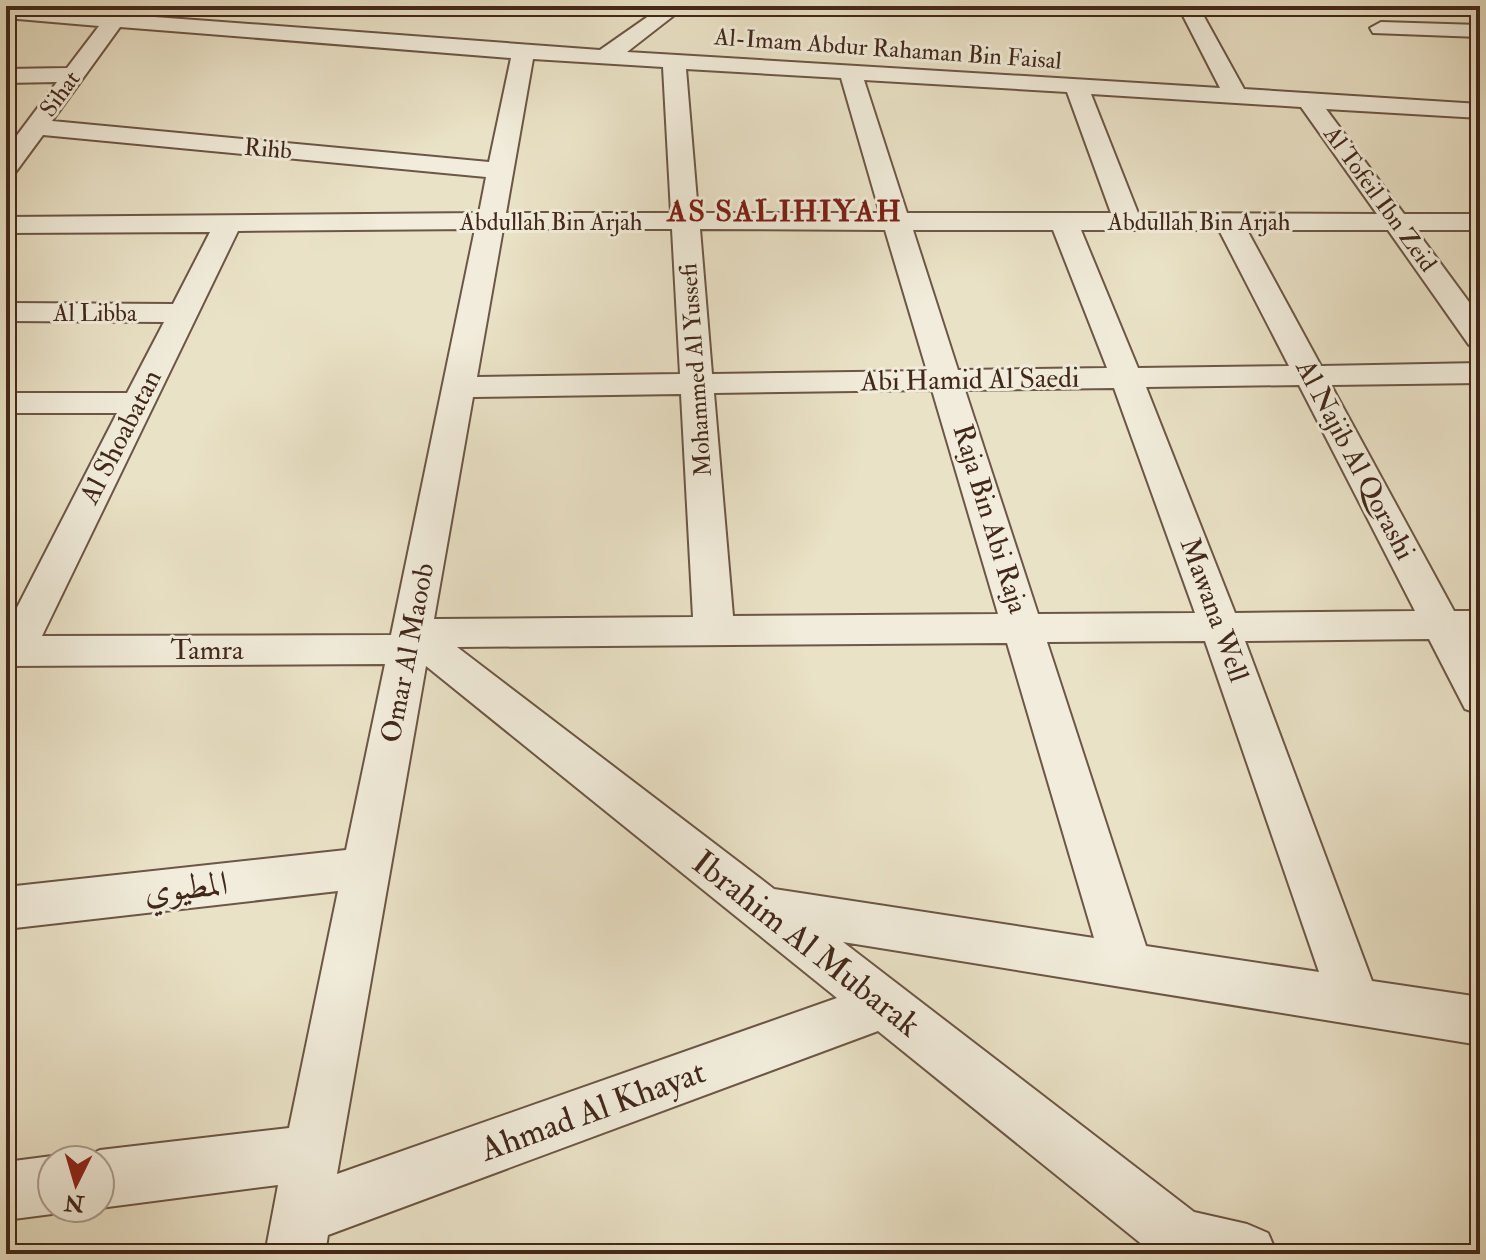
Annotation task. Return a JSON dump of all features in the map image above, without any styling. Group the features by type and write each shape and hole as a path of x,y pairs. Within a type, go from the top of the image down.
{"street":[{"path":"605,57 676,6"},
{"path":"1236,97 1188,6 1253,6"},
{"name":"Al-Imam Abdur Rahaman Bin Faisal","path":"6,12 523,52 1480,111"},
{"name":"Sihat","path":"7,165 114,20"},
{"path":"1381,28 1480,31"},
{"name":"Omar Al Maoob","path":"298,1235 523,52"},
{"name":"Mohammed Al Yussefi","path":"674,62 714,632"},
{"name":"Raja Bin Abi Raja","path":"850,72 948,380 1127,966"},
{"path":"6,76 73,75"},
{"path":"1077,87 1128,222"},
{"name":"Al Tofeil Ibn Zeid","path":"1308,100 1480,338"},
{"name":"Rihb","path":"36,127 501,171"},
{"name":"Abdullah Bin Arjah","path":"6,225 491,221 1480,222"},
{"name":"Mawana Well","path":"1064,222 1128,378 1221,627 1354,1001"},
{"name":"Al Najib Al Qorashi","path":"1229,222 1310,376 1461,625 1480,698"},
{"name":"Al Shoabatan","path":"10,651 228,224"},
{"name":"Al Libba","path":"6,312 183,313"},
{"name":"Abi Hamid Al Saedi","path":"459,387 1480,373"},
{"path":"6,403 138,403"},
{"name":"Tamra","path":"10,651 714,632 1461,625"},
{"name":"Ibrahim Al Mubarak","path":"410,641 761,909 1191,1246"},
{"name":"المطيوي","path":"6,908 366,868"},
{"path":"761,909 1480,1021"},
{"name":"Ahmad Al Khayat","path":"298,1235 884,1005"},
{"path":"116,1177 312,1153"},
{"path":"6,1191 36,1187"},
{"path":"1191,1246 1247,1254"}],"district":[{"name":"AS SALIHIYAH","path":"785,211"}]}
